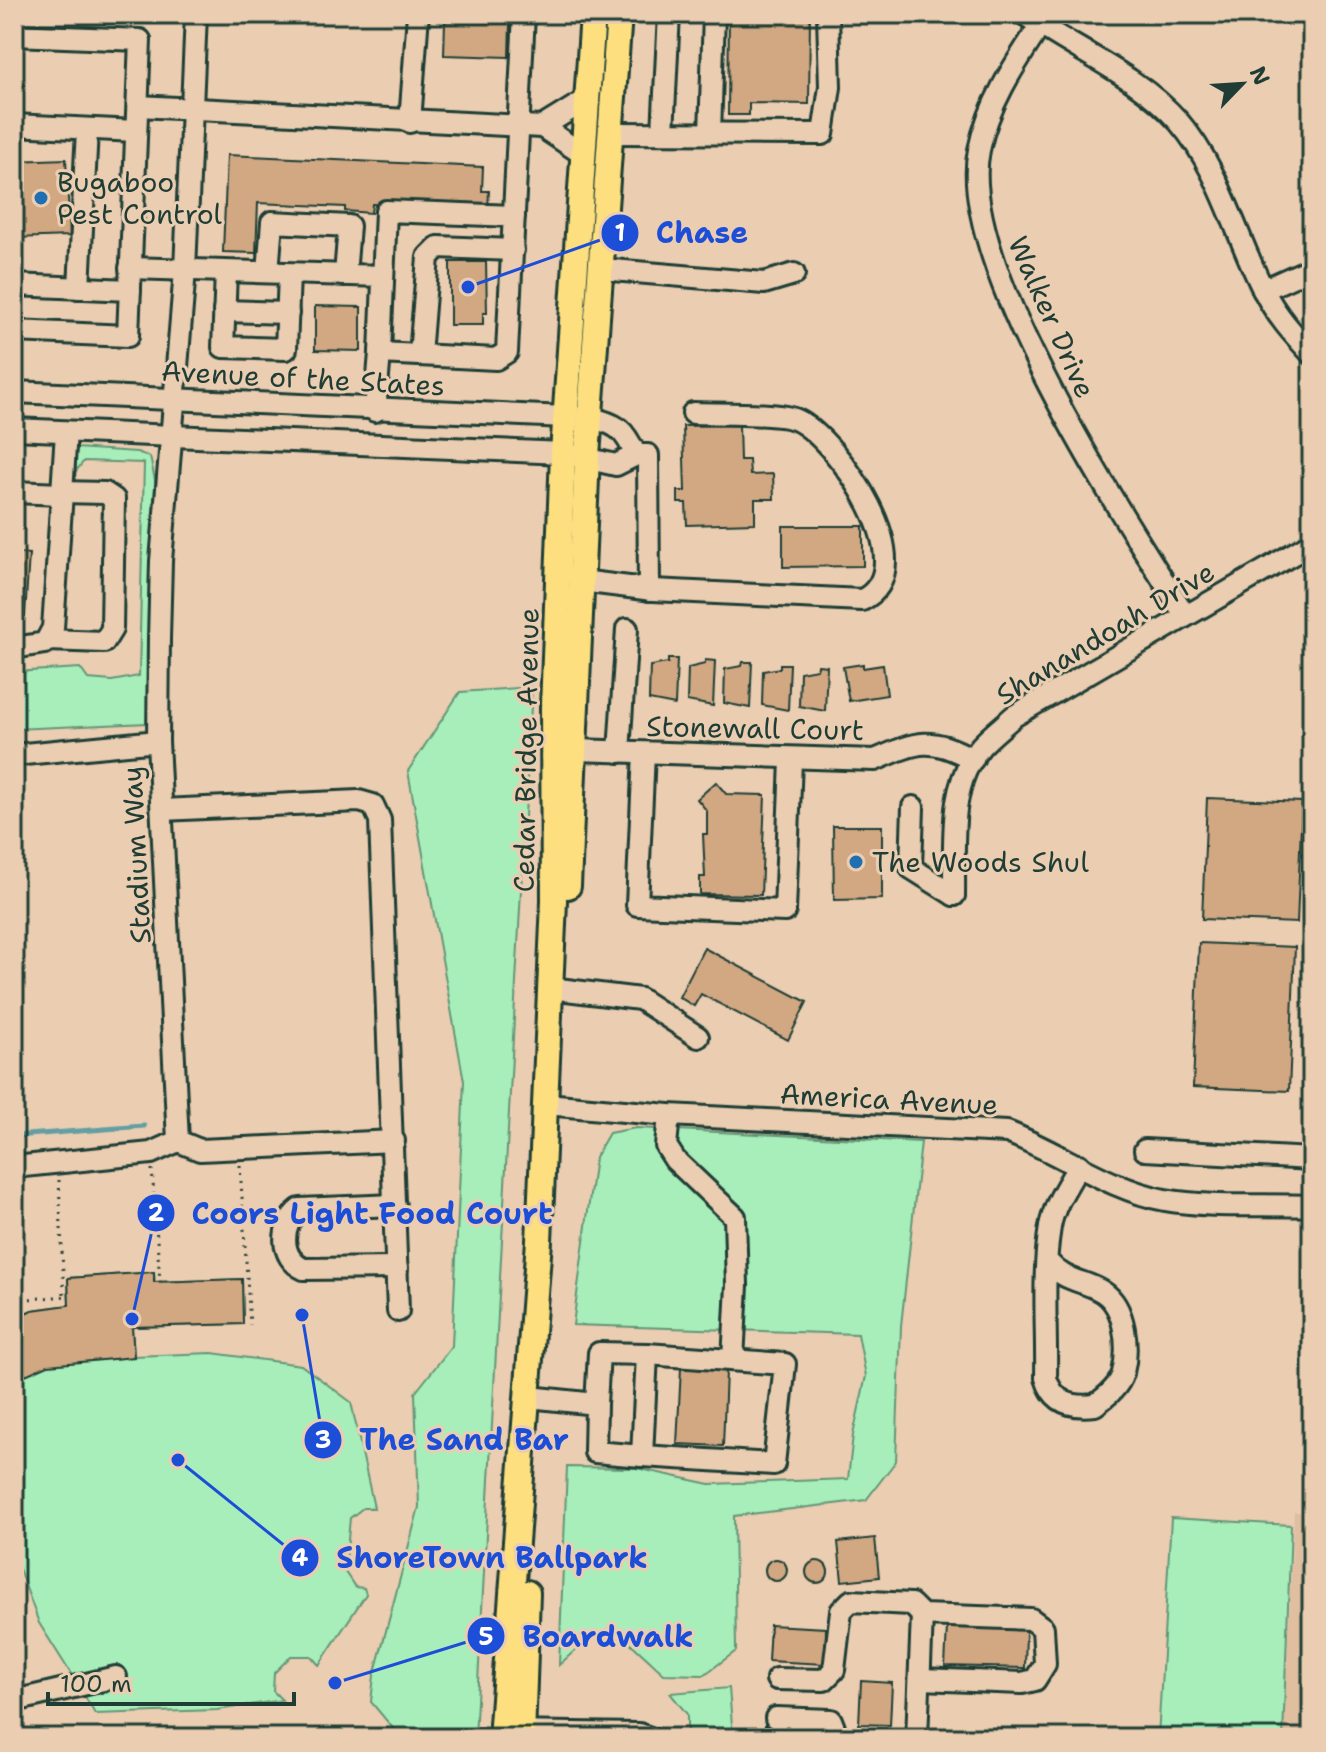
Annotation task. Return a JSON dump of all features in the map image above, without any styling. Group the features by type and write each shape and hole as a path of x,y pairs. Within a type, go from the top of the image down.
{"main road":[{"path":"552,954 568,900 576,750 581,581 575,454 584,155 593,14"},
{"path":"577,418 601,269 619,14"},
{"name":"Cedar Bridge Avenue","path":"511,1735 521,1487 546,1104 552,954 553,708 575,454"}],"street":[{"name":"Stadium Way","path":"178,1141 158,741 161,561 185,270 196,14"},
{"path":"410,122 418,14"},
{"path":"380,353 496,359 507,352 524,14"},
{"path":"663,132 669,14"},
{"path":"710,133 714,14"},
{"path":"611,133 823,134 830,87 828,14"},
{"path":"1032,20 1147,92 1179,122 1199,152 1263,290 1285,325 1312,354"},
{"name":"Walker Drive","path":"1032,20 1003,82 978,151 977,187 984,232 991,258 1053,394 1185,615"},
{"path":"14,35 140,40 128,336 14,331"},
{"path":"542,127 589,98"},
{"path":"138,106 542,127 584,155"},
{"path":"14,125 136,131"},
{"path":"79,288 87,129"},
{"path":"375,411 386,211 514,216"},
{"path":"268,272 272,222 349,226 345,275"},
{"path":"420,355 428,257 438,247 513,250"},
{"path":"130,268 383,276"},
{"path":"1263,290 1312,268"},
{"path":"601,269 764,283 794,274"},
{"path":"226,272 223,347 254,348 286,349 289,274"},
{"path":"14,285 130,290"},
{"path":"224,311 288,313"},
{"name":"Avenue of the States","path":"14,392 577,418 614,423 625,431 636,455 650,458 649,590"},
{"path":"581,581 649,590 862,600 878,588 883,572 884,537 868,498 813,431 795,418 693,413"},
{"path":"14,429 575,454 616,465 636,455"},
{"path":"47,640 55,615 66,432"},
{"path":"14,492 105,493 114,499 112,629 104,642 47,640 14,648"},
{"name":"Shanandoah Drive","path":"913,807 911,868 954,895 956,805 963,775 981,746 1014,716 1312,543"},
{"path":"619,752 627,629"},
{"path":"14,755 158,741"},
{"name":"Stonewall Court","path":"576,750 791,760 875,760 920,741 945,744 973,759"},
{"path":"644,753 637,905 785,911 791,760"},
{"path":"162,810 359,801 373,805 380,820 398,1311"},
{"path":"550,988 640,999 698,1037"},
{"name":"America Avenue","path":"546,1104 669,1115 1007,1132 1132,1190 1165,1200 1312,1206"},
{"path":"669,1115 666,1146 675,1160 735,1217 737,1285 733,1360"},
{"path":"14,1167 151,1153 178,1141 200,1150 394,1141"},
{"path":"1145,1150 1312,1159"},
{"path":"1049,1263 1060,1276 1103,1292 1119,1309 1124,1332 1123,1373 1111,1393 1095,1405 1082,1407 1061,1401 1050,1393 1046,1378 1049,1263 1050,1228 1057,1205 1079,1165"},
{"path":"395,1205 300,1209 288,1220 285,1237 291,1260 304,1269 397,1268"},
{"path":"599,1353 733,1360 785,1364 774,1464 595,1452 599,1353"},
{"path":"642,1456 647,1354"},
{"path":"529,1397 596,1404"},
{"path":"777,1679 824,1680 834,1670 841,1611 851,1601 911,1604 922,1615 1031,1619 1043,1628 1042,1672 1030,1682 921,1679"},
{"path":"917,1738 922,1615"},
{"path":"14,1701 116,1677"},
{"path":"776,1718 831,1720 838,1738"},
{"path":"511,1735 639,1734 650,1738"}],"path":[{"path":"239,1149 250,1325"},
{"path":"151,1153 160,1282"},
{"path":"14,1300 66,1297 59,1160"}],"shaded area":[{"path":"1294,1512 1312,1513 1312,1738 1283,1738"}],"green space":[{"path":"75,448 137,452 150,457 155,480 148,723 14,729 14,672 80,668 88,679 112,681 139,676 144,463 84,461 76,471"},
{"path":"532,687 475,1738 401,1738 371,1702 374,1676 419,1507 415,1393 452,1346 464,1081 408,771 460,692"},
{"path":"636,1128 921,1142 901,1326 896,1461 866,1500 734,1516 736,1651 704,1675 664,1674 613,1627 582,1644 559,1665 567,1467 636,1468 710,1484 848,1479 853,1435 866,1376 858,1334 573,1325 595,1157 609,1133"},
{"path":"154,1272 155,1282 242,1279 243,1324 132,1327 134,1356 212,1353 301,1365 351,1402 374,1508 363,1508 350,1518 345,1572 355,1587 364,1588 366,1594 319,1665 311,1656 291,1656 274,1673 273,1691 282,1700 217,1710 95,1714 84,1695 117,1688 115,1669 73,1677 39,1623 14,1555 14,1318 32,1310 69,1305 68,1278"},
{"path":"1171,1518 1291,1525 1283,1738 1158,1738"},
{"path":"729,1688 733,1738 687,1738 687,1714 670,1693"}],"building":[{"path":"729,14 810,14 809,104 749,103 749,115 728,115"},
{"path":"445,21 510,23 509,57 444,55"},
{"path":"227,155 483,167 482,191 489,191 488,209 372,204 371,213 345,211 345,207 258,203 256,253 223,252"},
{"name":"Bugaboo Pest Control","path":"66,159 70,236 14,238 14,161"},
{"path":"450,262 486,262 487,313 483,313 483,325 450,325"},
{"path":"315,306 361,307 361,351 315,350"},
{"path":"739,425 740,460 749,460 750,475 773,474 774,499 755,499 755,523 687,525 686,503 678,503 678,491 685,491 683,426"},
{"path":"783,526 863,526 863,566 783,567"},
{"path":"14,553 29,554 25,616 14,615"},
{"path":"668,659 677,659 675,705 649,700 650,666 668,663"},
{"path":"705,660 715,661 713,706 687,701 688,668 705,664"},
{"path":"743,662 752,662 750,708 724,703 725,669 742,666"},
{"path":"780,664 790,664 788,710 762,705 763,671 780,668"},
{"path":"863,664 863,668 883,665 887,695 849,701 843,667"},
{"path":"818,665 827,666 825,711 799,706 800,672 817,669"},
{"path":"716,782 726,794 765,795 761,895 700,894 700,877 705,877 703,834 707,834 707,811 697,799"},
{"path":"1207,798 1302,802 1297,923 1202,919"},
{"path":"833,826 882,826 882,899 834,900"},
{"path":"1199,943 1295,947 1289,1091 1193,1087"},
{"path":"704,948 807,1002 788,1040 701,994 694,1006 679,997"},
{"path":"154,1272 154,1282 242,1279 243,1324 132,1327 134,1357 48,1365 14,1380 14,1318 32,1310 69,1305 68,1278"},
{"path":"681,1368 726,1371 723,1446 677,1444"},
{"path":"875,1538 879,1577 842,1581 838,1542"},
{"path":"776,1559 784,1562 787,1570 784,1578 776,1581 768,1578 765,1570 768,1562"},
{"path":"817,1561 825,1564 828,1572 825,1580 817,1583 809,1580 806,1572 809,1564"},
{"path":"770,1625 826,1628 825,1664 768,1661"},
{"path":"947,1627 1026,1630 1025,1668 945,1666"},
{"path":"861,1681 892,1683 890,1725 859,1724"},
{"path":"765,1720 815,1721 815,1738 765,1738"}],"waterway":[{"path":"14,1136 144,1126"}],"place":[{"name":"Bugaboo Pest Control","path":"41,198"},
{"name":"Chase","path":"468,287"},
{"name":"The Woods Shul","path":"856,862"},
{"name":"The Sand Bar","path":"302,1315"},
{"name":"Coors Light Food Court","path":"132,1319"},
{"name":"ShoreTown Ballpark","path":"178,1460"},
{"name":"Boardwalk","path":"335,1683"}]}
